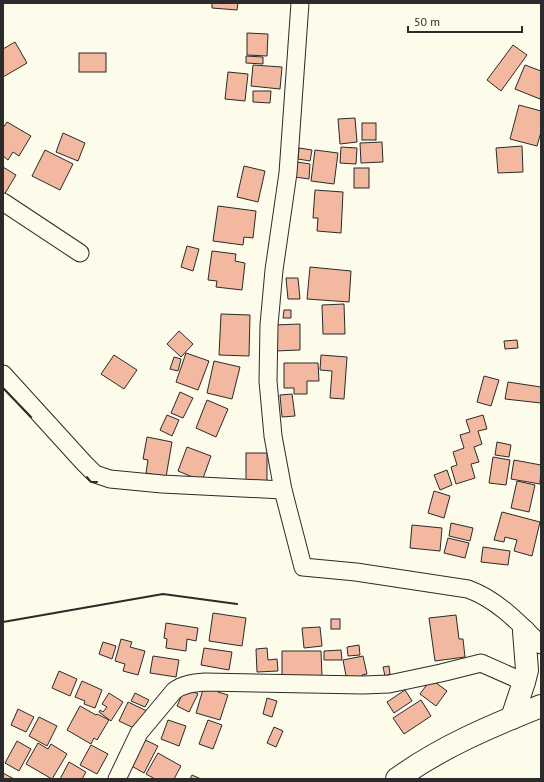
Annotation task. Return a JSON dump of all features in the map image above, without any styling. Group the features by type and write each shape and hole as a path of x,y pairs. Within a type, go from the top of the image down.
{"main road":[{"path":"512,718 527,670 522,628"},
{"path":"397,779 419,763 463,739 541,706"}],"street":[{"path":"300,3 288,173 274,270 269,325 268,381 273,436 283,490 303,567 356,572 468,589 481,594 494,602 541,645"},
{"path":"3,202 80,252"},
{"path":"3,374 84,463 96,474 110,479 155,483 283,490"},
{"path":"522,628 541,658"},
{"path":"118,779 139,733 174,691 189,683 389,684 481,663 524,682"}],"building":[{"path":"212,3 238,3 237,10 212,8"},
{"path":"247,33 268,34 267,56 247,55"},
{"path":"15,42 27,63 3,77 3,49"},
{"path":"513,45 527,55 501,91 487,80"},
{"path":"79,53 106,53 106,72 79,72"},
{"path":"246,56 263,57 263,64 246,63"},
{"path":"253,65 282,67 280,89 251,86"},
{"path":"525,65 541,71 540,99 515,89"},
{"path":"228,72 248,74 245,101 225,99"},
{"path":"253,91 271,91 270,103 253,102"},
{"path":"519,105 541,111 541,132 537,146 510,139"},
{"path":"355,118 357,142 340,144 338,119"},
{"path":"7,122 31,136 19,156 13,152 8,160 3,156 3,128"},
{"path":"362,123 376,123 376,140 362,140"},
{"path":"63,133 85,143 78,161 56,152"},
{"path":"382,142 383,162 361,163 360,143"},
{"path":"522,146 523,172 498,173 496,148"},
{"path":"341,147 357,148 356,164 340,163"},
{"path":"299,148 312,150 310,161 298,159"},
{"path":"45,150 73,164 60,190 32,176"},
{"path":"315,150 338,153 334,184 311,181"},
{"path":"297,162 310,164 309,179 295,177"},
{"path":"244,166 265,171 258,202 237,197"},
{"path":"3,167 16,175 4,195 3,194"},
{"path":"354,168 369,168 369,188 354,188"},
{"path":"315,190 343,192 341,233 317,231 318,218 313,218"},
{"path":"218,206 256,211 253,238 244,237 243,245 213,241"},
{"path":"187,246 199,249 193,271 181,267"},
{"path":"212,251 236,254 235,261 245,263 242,290 216,287 217,281 208,280"},
{"path":"310,267 351,271 349,302 307,299"},
{"path":"286,278 298,278 300,299 288,299"},
{"path":"344,304 345,334 323,334 322,305"},
{"path":"284,310 291,310 291,318 283,318"},
{"path":"221,314 250,315 249,356 219,355"},
{"path":"300,324 300,350 275,351 274,325"},
{"path":"179,331 193,344 181,357 167,344"},
{"path":"517,340 518,348 505,349 504,341"},
{"path":"186,353 209,361 198,390 176,382"},
{"path":"114,355 137,370 124,389 101,374"},
{"path":"321,355 347,357 344,399 330,398 332,371 320,370"},
{"path":"174,357 181,359 178,371 170,369"},
{"path":"214,361 240,367 232,399 207,393"},
{"path":"284,363 318,363 319,381 307,381 307,394 294,394 294,388 284,388"},
{"path":"484,376 499,380 491,406 477,402"},
{"path":"508,382 541,387 541,403 505,399"},
{"path":"180,392 193,398 183,418 171,413"},
{"path":"292,394 295,416 282,417 280,395"},
{"path":"207,400 228,409 216,437 196,428"},
{"path":"167,415 179,420 172,436 160,430"},
{"path":"483,415 487,429 478,431 482,444 474,447 479,462 471,464 475,478 456,484 451,467 457,465 453,452 464,448 460,435 470,432 466,420"},
{"path":"147,437 172,442 166,477 146,473 148,460 143,459"},
{"path":"497,442 511,445 509,457 495,455"},
{"path":"187,447 211,456 202,481 178,471"},
{"path":"246,453 267,453 267,483 246,483"},
{"path":"493,457 510,460 506,485 489,483"},
{"path":"514,460 541,465 540,484 511,479"},
{"path":"447,470 452,485 440,490 434,475"},
{"path":"517,481 535,485 529,512 511,508"},
{"path":"434,491 450,496 444,518 428,513"},
{"path":"502,512 540,522 532,556 514,551 517,540 505,537 504,542 494,540"},
{"path":"451,523 473,528 470,541 449,536"},
{"path":"412,525 442,528 440,551 410,548"},
{"path":"448,538 469,543 465,558 444,553"},
{"path":"483,547 510,551 508,565 481,562"},
{"path":"213,613 246,618 242,646 209,641"},
{"path":"456,615 459,639 463,639 465,657 435,661 429,618"},
{"path":"331,619 340,619 340,629 331,629"},
{"path":"166,623 198,628 196,641 187,639 186,651 166,648 167,639 164,638"},
{"path":"320,627 322,646 304,648 302,628"},
{"path":"121,639 132,642 130,647 145,651 138,675 123,671 125,664 115,661"},
{"path":"103,642 116,646 112,659 99,654"},
{"path":"359,645 360,655 348,656 347,647"},
{"path":"204,648 232,652 229,670 201,665"},
{"path":"267,648 268,660 277,659 278,671 257,672 256,649"},
{"path":"341,650 342,660 324,660 324,651"},
{"path":"282,651 321,651 322,677 282,678"},
{"path":"153,656 179,660 176,677 150,673"},
{"path":"363,656 367,674 362,675 362,678 347,681 343,660"},
{"path":"389,666 390,674 385,676 383,667"},
{"path":"59,671 77,679 70,696 52,688"},
{"path":"431,679 447,691 436,706 420,694"},
{"path":"82,681 102,690 95,708 84,704 85,701 75,697"},
{"path":"205,683 219,687 218,692 228,695 220,720 196,713"},
{"path":"185,688 198,694 189,712 177,706"},
{"path":"405,690 412,701 394,713 387,702"},
{"path":"109,693 123,702 111,721 99,712 100,710 103,712 107,707 102,704"},
{"path":"135,693 149,700 145,707 131,701"},
{"path":"267,698 277,701 272,717 263,714"},
{"path":"421,700 431,716 404,734 393,718"},
{"path":"128,702 147,711 138,730 119,721"},
{"path":"80,706 109,720 97,740 94,738 91,744 67,730"},
{"path":"18,709 34,717 26,732 11,725"},
{"path":"39,717 57,726 47,746 29,736"},
{"path":"168,720 186,726 179,746 161,739"},
{"path":"208,720 222,725 213,749 199,744"},
{"path":"274,727 283,731 276,747 267,743"},
{"path":"141,738 158,746 144,773 128,764"},
{"path":"17,741 31,749 19,771 5,763"},
{"path":"38,743 48,749 51,744 67,754 52,779 26,764"},
{"path":"91,745 108,754 97,774 80,765"},
{"path":"158,753 181,766 174,779 155,779 146,774"},
{"path":"69,762 86,772 82,779 60,779"},
{"path":"3,773 14,779 3,779"},
{"path":"192,775 201,779 190,779"}],"wall":[{"path":"3,388 31,417"},
{"path":"87,477 91,482 97,482"},
{"path":"3,622 163,594 237,604"}]}
